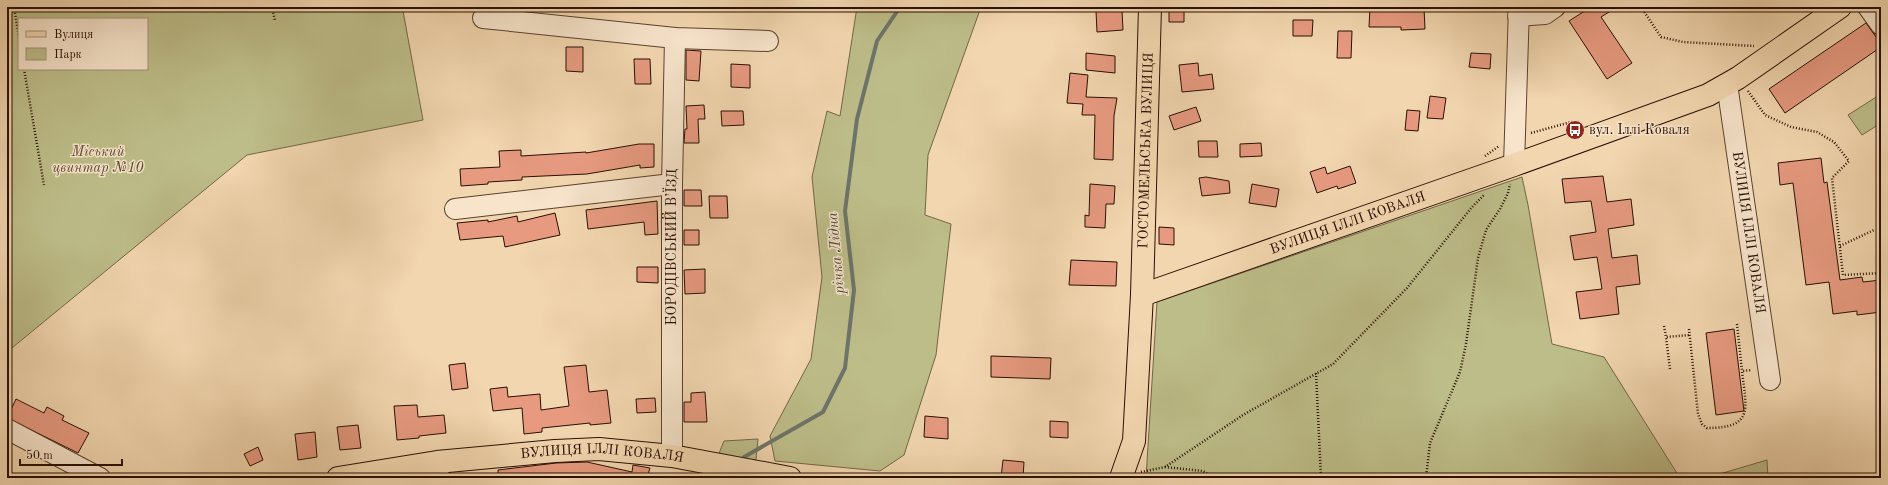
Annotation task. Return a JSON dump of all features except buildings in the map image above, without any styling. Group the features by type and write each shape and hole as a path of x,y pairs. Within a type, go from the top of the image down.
{"main road":[{"name":"ГОСТОМЕЛЬСЬКА ВУЛИЦЯ","path":"1142,295 1150,7"},
{"name":"ВУЛИЦЯ ІЛЛІ КОВАЛЯ","path":"1142,295 1514,165 1708,95 1733,81 1840,7"},
{"path":"1122,477 1134,441 1142,295"},
{"name":"ВУЛИЦЯ ІЛЛІ КОВАЛЯ","path":"338,478 438,470 555,451 599,449 672,456 790,478"}],"street":[{"path":"1514,165 1519,11 1545,14 1555,7"},
{"path":"1868,7 1881,25"},
{"path":"483,18 675,38 768,41"},
{"name":"БОРОДІВСЬКИЙ В’ЇЗД","path":"672,456 672,184 675,38"},
{"name":"ВУЛИЦЯ ІЛЛІ КОВАЛЯ","path":"1733,81 1769,374"},
{"path":"455,209 672,184"},
{"path":"7,428 100,478"}],"path":[{"path":"14,7 18,31"},
{"path":"272,7 275,21"},
{"path":"1641,7 1661,37 1683,42 1758,46 1752,50"},
{"path":"24,70 44,185"},
{"path":"1733,81 1766,115 1791,126 1817,132 1834,142 1849,161 1832,178 1843,275 1881,273"},
{"path":"1482,158 1492,150 1515,138 1571,122 1584,122"},
{"path":"1426,478 1430,443 1460,372 1466,344 1478,258 1486,230 1500,209 1508,193 1514,165"},
{"path":"1165,467 1243,415 1333,364 1407,288 1472,207 1487,191"},
{"path":"1840,246 1874,230"},
{"path":"1689,329 1698,414 1702,424 1707,428 1733,426 1740,421 1746,410 1736,324"},
{"path":"1664,326 1670,369"},
{"path":"1666,337 1690,335"},
{"path":"1742,371 1769,374"},
{"path":"1316,373 1321,478"},
{"path":"1122,477 1165,467 1203,471 1214,478"}],"green space":[{"name":"Міський цвинтар №10","path":"7,7 404,7 403,11 423,120 247,155 7,352"},
{"path":"857,7 981,7 928,155 925,215 951,224 936,355 904,455 880,471 775,461 770,436 811,359 822,277 812,177 827,111 840,116"},
{"path":"1881,94 1881,123 1862,135 1848,115"},
{"path":"1522,177 1552,344 1604,357 1680,478 1146,478 1157,302"},
{"path":"758,439 756,459 749,478 709,478 724,441"},
{"path":"1767,460 1768,478 1706,478"}],"waterway":[{"name":"річка Лідна","path":"744,457 823,412 845,368 854,290 845,211 857,119 877,41 900,7"}],"place":[{"name":"вул. Іллі Коваля","path":"1575,130"}]}
